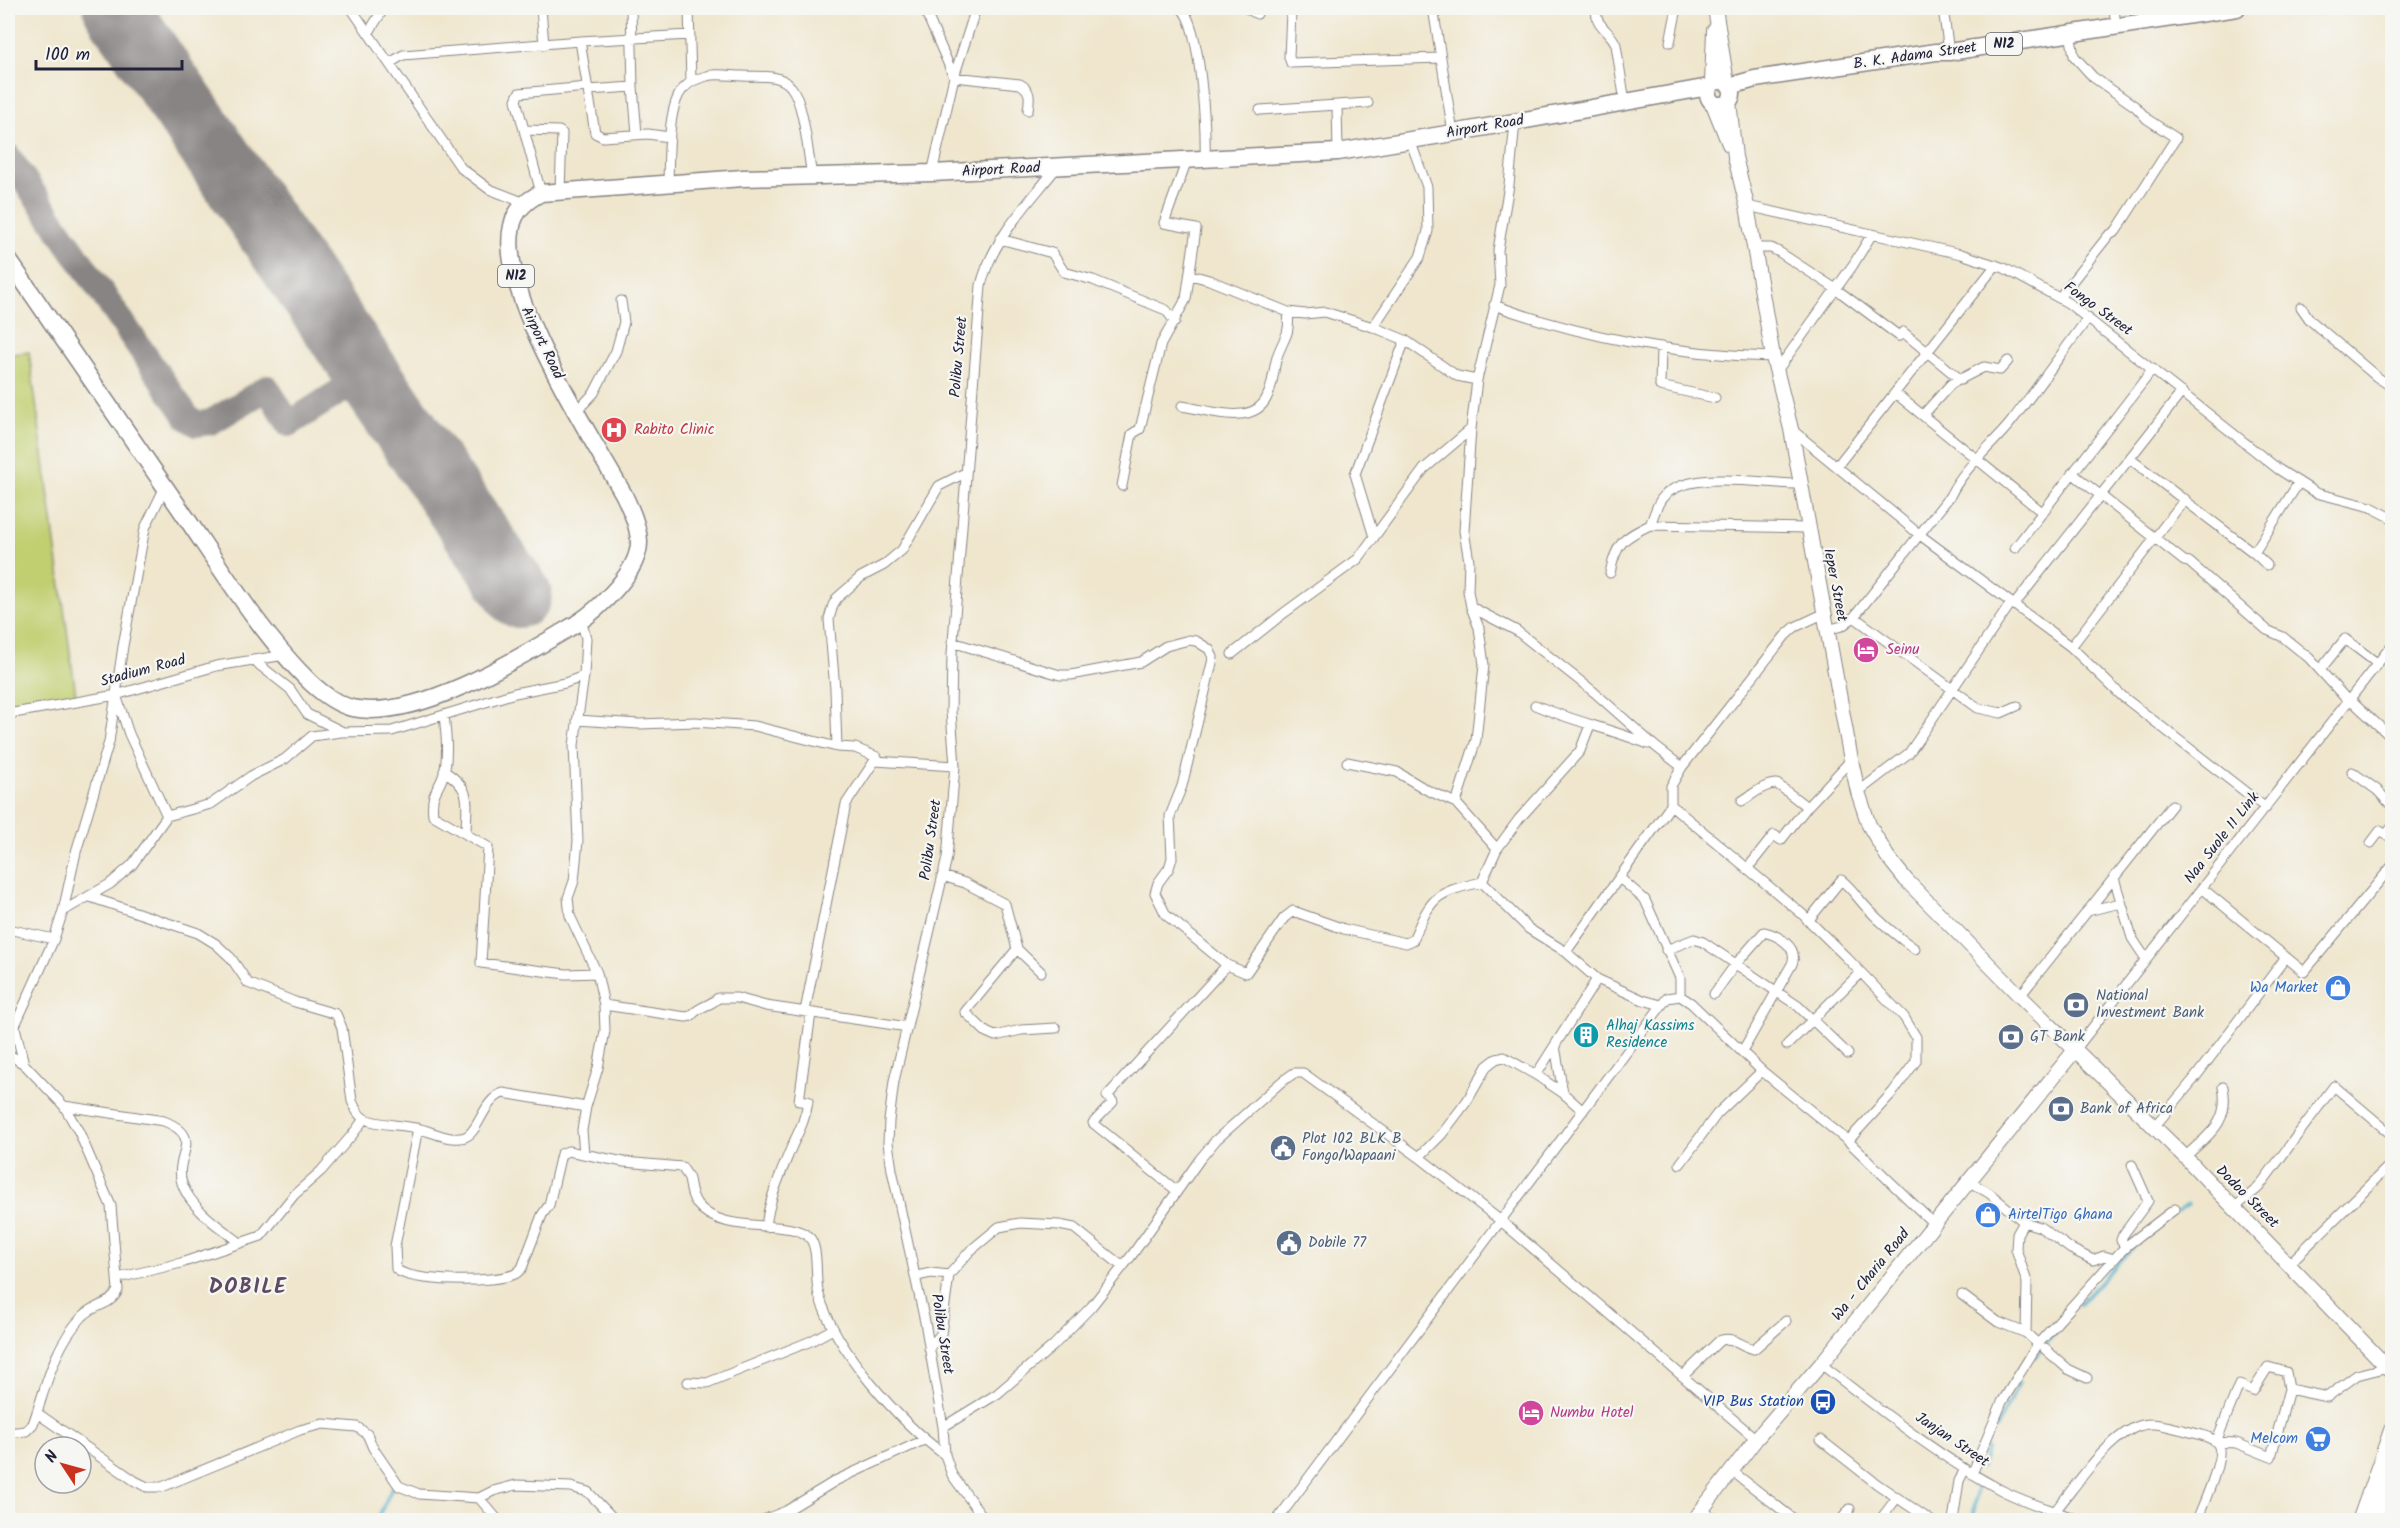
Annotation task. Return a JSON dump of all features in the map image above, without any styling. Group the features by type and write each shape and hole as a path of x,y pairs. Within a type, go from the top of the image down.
{"highway":[{"name":"B. K. Adama Street","path":"1720,93 1770,77 2237,8"},
{"name":"Airport Road","path":"8,260 226,576 285,655 329,699 352,708 378,709 416,702 467,685 521,657 581,620 620,584 633,565 639,543 636,520 535,335 520,295 510,237 514,219 525,203 541,193 668,183 932,173 1338,152 1453,134 1652,96 1720,93"}],"main road":[{"path":"2360,1521 2392,1429"},
{"path":"2375,1521 2392,1471"}],"street":[{"path":"351,8 460,168 489,189 525,203"},
{"path":"369,32 384,8"},
{"path":"541,8 544,45"},
{"path":"631,8 637,134"},
{"path":"689,8 691,82"},
{"path":"924,8 954,77"},
{"path":"932,173 954,77 976,8"},
{"path":"1185,8 1190,20 1202,90 1205,159"},
{"path":"1246,8 1257,14"},
{"path":"1294,8 1289,57 1291,63 1441,58"},
{"path":"1433,8 1453,134"},
{"path":"1597,8 1595,16 1598,23 1615,41 1625,102"},
{"path":"1670,42 1677,8"},
{"path":"1943,8 1949,52"},
{"path":"2114,8 2116,27"},
{"name":"Ieper Street","path":"1715,13 1720,93 1747,206 1773,357 1791,429 1851,760 1869,825 1887,856 1906,880 2075,1050"},
{"path":"2059,298 2108,236 2116,231 2176,138 2147,119 2136,107 2093,77 2074,56 2070,33"},
{"path":"390,63 403,56 580,41 690,35"},
{"path":"580,41 595,133 603,137 637,134 669,137"},
{"path":"668,183 669,137 676,99 691,82 709,75 766,77 781,79 790,85 798,99 812,176"},
{"path":"954,77 1020,84 1026,87 1030,97 1028,110"},
{"path":"541,193 516,100 519,93 633,87"},
{"path":"1260,110 1368,103"},
{"path":"1337,105 1338,152"},
{"path":"1456,802 1476,740 1484,665 1479,628 1468,591 1469,561 1464,531 1471,429 1477,380 1500,285 1498,250 1509,185 1515,122"},
{"path":"524,130 559,130 562,133 560,191"},
{"path":"1373,327 1420,257 1428,231 1427,187 1410,140"},
{"path":"1122,486 1132,434 1140,429 1161,344 1186,299 1191,276 1197,229 1164,223 1187,160"},
{"name":"Polibu Street","path":"985,1521 952,1475 945,1455 943,1427 917,1276 892,1170 888,1143 894,1081 942,876 950,831 955,766 951,712 952,642 980,292 986,267 1000,239 1057,167"},
{"name":"Fongo Street","path":"1747,206 1996,265 2059,298 2088,318 2241,441 2316,493 2371,507 2392,518"},
{"path":"1776,372 1836,289 1872,234"},
{"path":"1000,239 1052,253 1064,272 1093,280 1166,310 1174,322"},
{"path":"1754,248 1779,252 1836,289 1899,336 1903,332 1961,380"},
{"path":"1837,466 1996,265"},
{"path":"1191,276 1209,280 1288,312 1305,314 1325,312 1373,327 1405,340 1457,376 1477,380"},
{"path":"577,411 594,393 616,351 624,322 621,302"},
{"path":"1494,305 1545,323 1660,346 1742,356 1773,357"},
{"path":"2301,307 2310,320 2392,387"},
{"path":"1182,406 1246,414 1260,408 1271,389 1277,355 1289,330 1288,312"},
{"path":"1827,630 1842,626 1854,617 1950,496 1959,477 1979,459 2010,422 2088,318"},
{"path":"1374,537 1355,474 1405,340"},
{"path":"1660,346 1660,386 1715,398"},
{"path":"1923,415 1951,384 1984,367 2000,370 2008,361"},
{"path":"2015,548 2153,369"},
{"path":"1858,792 1909,753 2013,604 2182,392"},
{"path":"1895,393 2042,512"},
{"path":"1232,654 1358,559 1424,469 1471,429"},
{"path":"1791,429 1920,535 2071,648 2122,696 2266,808"},
{"path":"2129,458 2185,499 2267,565"},
{"path":"837,747 829,619 833,605 837,598 861,577 884,565 902,550 939,486 965,473"},
{"path":"2072,473 2184,561 2189,562 2267,630 2283,637 2310,658 2349,700 2392,738"},
{"path":"1650,525 1663,497 1683,483 1705,480 1800,484"},
{"path":"2254,553 2299,482"},
{"path":"8,1041 54,939 63,911 76,852 109,742 145,528 165,487"},
{"path":"2071,648 2185,499"},
{"path":"1610,573 1615,551 1630,535 1650,525 1808,528"},
{"path":"1471,607 1516,631 1594,692 1682,767"},
{"path":"1566,952 1621,879 1671,805 1671,786 1682,767 1785,636 1795,627 1823,614"},
{"path":"1854,617 1978,708 2001,713 2017,706"},
{"path":"581,620 586,638 584,676 574,745 578,841 574,881 568,898 570,916 597,973 604,1005 605,1031 582,1130 584,1154"},
{"path":"2320,670 2345,639 2378,664"},
{"path":"952,642 1060,675 1141,662 1166,645 1189,640 1196,641 1209,649 1213,657 1212,663 1182,786 1170,816 1172,858 1155,893 1166,915 1227,965 1246,973 1284,918 1293,911 1344,929 1410,943 1426,908 1434,899 1456,888 1482,882"},
{"name":"Naa Suole II Link","path":"2075,1050 2392,645"},
{"name":"Stadium Road","path":"8,714 116,695 216,666 285,655"},
{"path":"254,660 290,689 307,714 341,732"},
{"path":"63,911 110,884 132,865 167,816 211,804 250,776 285,759 312,736 341,732 392,731 515,693 565,683 584,676"},
{"path":"116,695 129,734 167,816"},
{"path":"1535,705 1564,717 1608,729 1656,747"},
{"path":"444,715 446,743 444,771 431,800 433,815 488,847 481,963 566,974 597,973"},
{"path":"577,720 639,724 696,722 755,726 837,747 855,748 878,757"},
{"path":"1482,882 1497,849 1519,819 1580,751 1590,725"},
{"path":"878,757 875,761 955,766"},
{"path":"766,1227 768,1207 775,1186 806,1116 808,1101 799,1101 808,1012 846,804 878,757"},
{"path":"1747,868 1774,835 1781,840 1807,807 1851,760"},
{"path":"1347,762 1397,772 1427,790 1456,802 1497,849"},
{"path":"444,771 460,781 467,798 466,834"},
{"path":"2352,772 2377,790 2392,806"},
{"path":"1742,801 1772,784 1777,784 1807,807"},
{"path":"1671,805 1808,921 1904,1017 1916,1036 1916,1061 1893,1092 1848,1141"},
{"path":"2020,996 2172,805"},
{"path":"2371,843 2380,831 2386,835 2392,827"},
{"path":"2202,888 2304,972 2392,866"},
{"path":"942,876 965,883 1005,904 1017,949 1041,972"},
{"path":"2114,878 2132,938 2146,959"},
{"path":"1621,879 1645,900 1680,978 1680,996"},
{"path":"1808,921 1841,880 1851,887 1866,907 1892,933 1915,949"},
{"path":"1482,882 1529,928 1566,952 1597,979 1642,1000 1661,1005"},
{"path":"90,897 198,933 216,944 231,958 248,983 295,1002 336,1014 342,1028 352,1101 356,1112 364,1119 418,1128 450,1138 470,1134 482,1112 497,1095 503,1093 586,1107"},
{"path":"2087,911 2121,903"},
{"path":"8,930 54,939"},
{"path":"1714,994 1735,965 1764,932 1785,942 1792,949 1794,959 1742,1052"},
{"path":"1666,950 1694,939 1703,942 1798,1006 1848,1054"},
{"path":"1017,949 965,1012 986,1032 995,1036 1021,1030 1056,1029"},
{"path":"2154,1127 2286,957"},
{"path":"1178,1191 1093,1124 1113,1102 1107,1096 1227,965"},
{"path":"1787,1045 1860,973"},
{"path":"1536,1075 1597,979"},
{"path":"1277,1521 1667,998 1680,996 1700,1011 1762,1071 1848,1141 1934,1224"},
{"path":"604,1005 686,1017 691,1016 697,1008 713,1003 718,998 737,998 766,1006 908,1027"},
{"path":"15,1027 24,1064"},
{"path":"1555,1046 1563,1093"},
{"name":"Dodoo Street","path":"2075,1050 2290,1263 2390,1370"},
{"name":"Wa - Charia Road","path":"1698,1515 1756,1439 1821,1364 2075,1050"},
{"path":"8,1054 24,1064 64,1106 79,1132 111,1206 118,1278 118,1290 115,1297 83,1315 58,1351 33,1424 26,1431 8,1433"},
{"path":"1419,1157 1442,1134 1467,1101 1487,1066 1496,1059 1504,1057 1536,1075 1563,1093 1583,1111"},
{"path":"1680,1164 1717,1114 1762,1071"},
{"path":"943,1427 997,1394 1053,1346 1090,1307 1123,1266 1216,1140 1236,1120 1294,1073 1303,1073 1419,1157 1501,1221 1684,1375 1756,1439"},
{"path":"2234,1208 2258,1188 2334,1086 2392,1135"},
{"path":"2185,1157 2215,1127 2224,1114 2226,1102 2223,1087"},
{"path":"64,1106 164,1121 176,1126 186,1138 187,1145 180,1167 185,1192 210,1219 239,1242"},
{"path":"118,1278 181,1263 261,1236 294,1195 321,1171 364,1119"},
{"path":"418,1128 395,1245 396,1269 405,1276 429,1280 482,1279 516,1274 522,1268 542,1215 549,1205 561,1154 568,1151 624,1162 682,1167 689,1178 689,1190 696,1204 705,1213 726,1222 799,1232 809,1238 814,1249 818,1294 833,1329 873,1386 924,1440 945,1455"},
{"path":"2290,1263 2392,1163"},
{"path":"2125,1247 2121,1240 2123,1235 2148,1202 2132,1165"},
{"path":"1968,1181 1989,1193 2024,1222 2040,1227 2071,1249 2093,1260 2104,1256 2114,1259"},
{"path":"1953,1521 1959,1480 1969,1472 2002,1402 2041,1347 2125,1247 2175,1209"},
{"path":"929,1348 941,1334 949,1275 970,1251 999,1227 1020,1222 1074,1228 1123,1266"},
{"path":"2024,1222 2017,1234 2016,1249 2027,1282 2025,1333"},
{"path":"917,1276 931,1273 949,1275"},
{"path":"1962,1295 1998,1322 2025,1333 2068,1369 2087,1378"},
{"path":"1684,1375 1719,1341 1726,1338 1733,1339 1754,1348 1786,1321"},
{"path":"688,1382 707,1383 811,1341 833,1329"},
{"name":"Janjan Street","path":"1821,1364 1880,1410 1969,1472 2019,1498 2078,1521"},
{"path":"2055,1511 2106,1450 2134,1428 2155,1423 2216,1442 2236,1443 2271,1457 2289,1389 2286,1372 2268,1367 2253,1391 2239,1385 2216,1442"},
{"path":"2289,1389 2327,1397 2357,1375 2390,1370"},
{"path":"37,1413 147,1486 162,1487 300,1430 323,1424 357,1427 364,1431 399,1486 407,1491 442,1497 479,1498 492,1491 516,1485 571,1487 588,1492 615,1521"},
{"path":"764,1521 786,1511 837,1480 924,1440"},
{"path":"1821,1440 1896,1498 1930,1521"},
{"path":"2197,1521 2219,1461 2220,1448 2216,1442"},
{"path":"1732,1471 1795,1521"},
{"path":"479,1498 498,1521"},
{"path":"1880,1521 1896,1498"},
{"path":"1841,1521 1850,1509"},
{"path":"1698,1515 1716,1521"}],"green space":[{"path":"29,352 76,696 8,706 8,355"}],"waterway":[{"path":"2177,1212 2188,1205"},
{"path":"2079,1305 2141,1240"},
{"path":"2035,1357 2063,1323"},
{"path":"1996,1428 2019,1383"},
{"path":"1981,1468 1987,1448"},
{"path":"1973,1520 1977,1487"},
{"path":"377,1520 392,1488"}],"taxiway":[{"path":"8,156 188,418 197,424 211,422 267,388 289,424 367,374"}],"runway":[{"path":"116,8 519,595"}],"place":[{"name":"Rabito Clinic","path":"614,430"},
{"name":"Seinu","path":"1866,650"},
{"name":"Wa Market","path":"2338,988"},
{"name":"National Investment Bank","path":"2076,1005"},
{"name":"Alhaj Kassims Residence","path":"1586,1035"},
{"name":"GT Bank","path":"2011,1037"},
{"name":"Bank of Africa","path":"2061,1109"},
{"name":"Plot 102 BLK B Fongo/Wapaani","path":"1283,1148"},
{"name":"AirtelTigo Ghana","path":"1988,1215"},
{"name":"Dobile 77","path":"1289,1243"},
{"name":"VIP Bus Station","path":"1823,1402"},
{"name":"Numbu Hotel","path":"1531,1413"},
{"name":"Melcom","path":"2318,1439"}],"district":[{"name":"DOBILE","path":"248,1287"}]}
